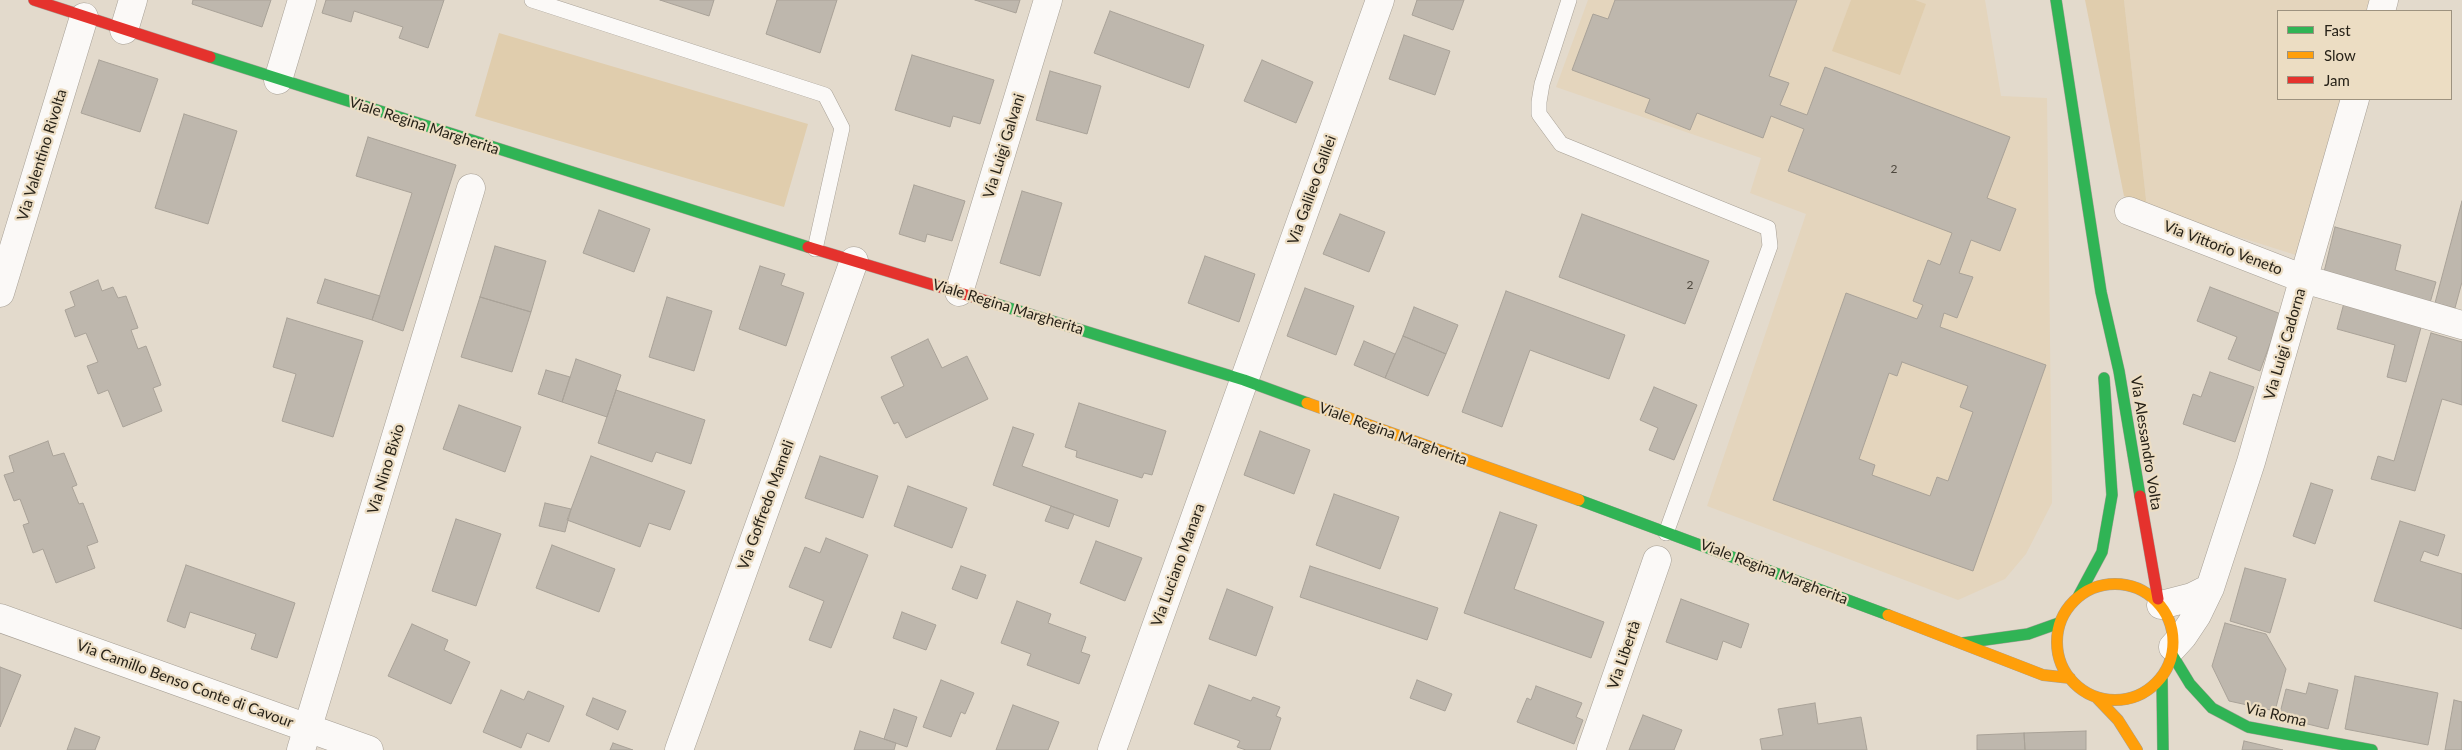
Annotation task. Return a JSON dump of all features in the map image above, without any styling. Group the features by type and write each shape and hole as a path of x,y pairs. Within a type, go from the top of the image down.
{"street":[{"name":"Viale Regina Margherita","path":"34,0 658,201 1244,380 1666,533 1963,643 1998,659 2043,675 2070,678"},
{"path":"124,30 133,0"},
{"path":"278,80 302,0"},
{"name":"Via Luigi Galvani","path":"959,292 1048,0"},
{"name":"Via Galileo Galilei","path":"1244,380 1380,0"},
{"name":"Via Alessandro Volta","path":"2056,0 2102,292 2119,371 2160,602"},
{"name":"Via Valentino Rivolta","path":"0,293 84,17"},
{"name":"Via Luigi Cadorna","path":"2173,651 2197,615 2210,588 2251,462 2355,100"},
{"name":"Via Nino Bixio","path":"304,739 471,188"},
{"name":"Via Vittorio Veneto","path":"2129,212 2304,278 2462,324"},
{"name":"Via Goffredo Mameli","path":"679,750 854,261"},
{"name":"Via Alessandro Volta","path":"2079,595 2102,552 2112,495 2102,292"},
{"name":"Via Luciano Manara","path":"1112,750 1244,380"},
{"name":"Via Libertà","path":"1591,750 1657,560"},
{"path":"2122,583 2142,589 2160,602 2172,632 2173,651 2168,669 2162,679 2137,697 2121,701 2096,697 2078,688 2064,672 2057,652 2059,623 2069,605 2079,595 2097,586 2122,583"},
{"path":"2160,602 2192,598 2210,588"},
{"name":"Via Camillo Benso Conte di Cavour","path":"0,618 304,739 369,750"},
{"name":"Viale Regina Margherita","path":"1963,643 2028,634 2059,623"},
{"name":"Via Roma","path":"2173,651 2190,684 2212,708 2229,718 2248,727 2372,750"},
{"path":"2162,679 2161,720 2163,750"},
{"path":"2096,697 2118,720 2137,750"}],"lane":[{"path":"532,0 825,95 842,128 815,249"},
{"path":"1569,0 1542,84 1539,102 1539,114 1561,144 1768,228 1770,246 1666,533"}],"shaded area":[{"path":"1588,0 1985,0 2001,96 2047,98 2052,503 2026,554 2005,579 1958,600 1707,506 1806,214 1750,193 1761,158 1556,87"},
{"path":"1851,0 1915,0 1926,4 1900,75 1832,51"},
{"path":"2085,0 2124,0 2147,208 2124,196"},
{"path":"2124,0 2377,0 2374,10 2277,10 2277,100 2347,100 2299,256 2147,208"},
{"path":"499,33 808,124 784,207 475,116"}],"building":[{"path":"193,0 271,0 262,27 192,4"},
{"path":"326,0 444,0 428,48 399,38 403,27 354,11 351,22 322,13"},
{"path":"660,0 714,0 709,16"},
{"path":"777,0 837,0 820,53 766,34"},
{"path":"975,0 1020,0 1016,13"},
{"path":"1417,0 1464,0 1453,30 1412,15"},
{"path":"1615,0 1797,0 1769,76 1789,83 1780,105 1807,115 1825,67 2010,137 1987,198 2016,209 2000,251 1971,240 1959,273 1973,277 1957,318 1944,313 1940,327 2046,365 1973,571 1773,500 1846,293 1917,319 1923,305 1913,301 1928,260 1940,265 1952,233 1788,171 1804,129 1771,116 1763,138 1697,113 1690,130 1645,112 1650,99 1572,70 1593,14 1608,19","holes":["1902,362 1968,386 1960,407 1973,412 1948,481 1937,477 1930,496 1872,475 1875,465 1859,459 1889,373 1897,376"]},
{"path":"1110,11 1204,45 1189,88 1094,53"},
{"path":"1404,35 1450,51 1435,95 1389,79"},
{"path":"912,55 994,80 980,124 953,116 950,127 895,110"},
{"path":"99,60 158,79 140,132 81,113"},
{"path":"1262,60 1313,82 1296,123 1244,101"},
{"path":"1050,71 1101,86 1087,134 1036,120"},
{"path":"184,114 237,131 208,224 155,208"},
{"path":"368,137 456,165 403,331 372,320 412,193 356,176"},
{"path":"914,185 965,201 952,241 927,234 925,242 899,234"},
{"path":"1022,191 1062,203 1040,276 1000,263"},
{"path":"2462,201 2462,282 2455,308 2435,303"},
{"path":"599,210 650,229 634,272 583,253"},
{"path":"1340,214 1385,232 1369,272 1323,254"},
{"path":"1582,214 1709,261 1685,324 1559,277"},
{"path":"2335,227 2401,245 2395,270 2436,282 2430,303 2324,272"},
{"path":"495,246 546,261 531,312 480,297"},
{"path":"1205,256 1255,274 1239,322 1188,303"},
{"path":"760,266 785,274 781,285 804,293 786,346 739,329"},
{"path":"325,279 380,296 372,320 317,303"},
{"path":"98,280 102,291 113,287 118,298 126,296 138,328 131,330 138,349 146,346 161,385 153,388 162,411 123,427 108,390 98,394 87,366 98,362 86,333 75,337 65,310 75,306 70,292"},
{"path":"2210,287 2281,314 2260,371 2228,359 2237,337 2197,321"},
{"path":"1305,288 1354,306 1336,355 1287,336"},
{"path":"1506,291 1625,335 1609,379 1530,350 1502,427 1462,412"},
{"path":"480,297 531,312 512,372 461,357"},
{"path":"667,297 712,311 694,371 649,357"},
{"path":"2344,303 2422,324 2406,382 2387,377 2395,345 2337,329"},
{"path":"1414,307 1458,325 1446,354 1403,336"},
{"path":"287,318 363,341 333,437 282,421 296,374 273,367"},
{"path":"2431,333 2462,342 2462,405 2442,399 2415,491 2371,479 2378,456 2394,461"},
{"path":"1403,336 1446,354 1428,396 1385,378"},
{"path":"928,339 942,368 967,356 988,399 906,438 898,422 894,424 881,397 904,386 891,357"},
{"path":"1364,341 1395,354 1385,378 1354,365"},
{"path":"576,359 621,375 607,417 562,402"},
{"path":"546,370 570,377 562,402 538,394"},
{"path":"2210,372 2254,387 2235,442 2183,424 2193,394 2201,397"},
{"path":"1654,387 1697,405 1674,460 1649,450 1658,428 1640,420"},
{"path":"616,390 705,420 691,464 656,452 652,462 598,443"},
{"path":"1079,403 1166,431 1152,475 1144,473 1142,478 1076,457 1077,451 1065,447"},
{"path":"459,405 521,427 505,472 443,449"},
{"path":"1013,427 1034,434 1022,466 1118,500 1109,527 993,485"},
{"path":"1260,431 1310,450 1294,494 1244,475"},
{"path":"48,441 53,456 64,453 77,485 72,487 79,504 83,503 98,542 87,546 95,568 56,583 43,549 33,553 23,525 29,523 20,499 14,501 4,475 14,472 9,456"},
{"path":"591,456 685,491 670,530 649,523 640,547 567,520"},
{"path":"820,456 878,476 863,518 805,498"},
{"path":"2311,483 2333,490 2315,544 2293,536"},
{"path":"908,486 967,508 952,548 894,526"},
{"path":"1334,494 1399,517 1380,569 1316,545"},
{"path":"545,503 571,509 565,532 539,526"},
{"path":"1051,506 1074,514 1068,529 1045,521"},
{"path":"1500,512 1537,525 1514,589 1604,622 1591,658 1464,613"},
{"path":"456,519 501,534 476,606 432,591"},
{"path":"2400,521 2445,535 2438,556 2424,551 2420,561 2462,574 2462,629 2374,601"},
{"path":"826,538 868,555 831,648 809,640 824,601 789,587 805,547 820,553"},
{"path":"1096,541 1142,558 1125,601 1080,583"},
{"path":"552,545 615,569 599,612 536,588"},
{"path":"186,565 295,603 277,658 251,649 256,634 190,612 185,628 167,621"},
{"path":"961,566 986,575 977,599 952,589"},
{"path":"1310,566 1438,608 1427,640 1300,597"},
{"path":"2245,568 2286,579 2270,633 2230,621"},
{"path":"1227,589 1273,607 1256,656 1209,639"},
{"path":"1681,599 1749,624 1741,648 1723,641 1717,660 1666,642"},
{"path":"1017,601 1051,614 1048,623 1086,637 1081,652 1090,655 1079,684 1027,665 1031,654 1001,643"},
{"path":"902,612 936,625 926,650 893,638"},
{"path":"2225,623 2266,634 2286,669 2275,711 2229,701 2212,666"},
{"path":"412,624 448,640 444,650 470,662 451,704 388,676"},
{"path":"0,667 21,675 0,727"},
{"path":"2355,676 2438,693 2428,745 2345,729"},
{"path":"941,680 974,693 965,714 961,712 951,737 923,727"},
{"path":"1417,680 1452,694 1445,711 1410,698"},
{"path":"2309,683 2338,690 2328,729 2279,717 2286,689 2306,694"},
{"path":"1209,685 1251,701 1253,697 1280,707 1276,716 1281,718 1270,750 1246,750 1237,747 1240,741 1194,724"},
{"path":"1536,686 1582,703 1576,717 1583,720 1574,744 1517,722 1527,698 1531,700"},
{"path":"501,690 524,700 528,691 564,706 549,742 527,733 521,748 483,732"},
{"path":"593,698 626,711 618,730 586,715"},
{"path":"2454,700 2462,702 2462,750 2445,750"},
{"path":"1815,703 1818,724 1861,717 1867,750 1762,750 1760,739 1783,735 1778,709"},
{"path":"1013,705 1059,722 1048,750 996,750"},
{"path":"894,709 917,717 907,747 884,739"},
{"path":"1643,715 1682,730 1674,750 1629,750"},
{"path":"75,728 100,737 95,750 67,750"},
{"path":"860,731 896,743 894,750 854,750"},
{"path":"2086,731 2086,750 2025,750 2024,733"},
{"path":"2024,733 2025,750 1977,750 1977,735"},
{"path":"2244,741 2283,750 2242,750"},
{"path":"613,743 633,750 610,750"}],"traffic: fast":[{"path":"2056,0 2101,292 2119,371 2140,496"},
{"path":"210,57 808,247"},
{"path":"993,303 1244,380 1307,403"},
{"path":"2079,595 2102,552 2112,495 2104,378"},
{"path":"1579,500 1888,615"},
{"path":"1963,643 2028,634 2059,623"},
{"path":"2173,656 2190,684 2212,708 2248,727 2372,750"},
{"path":"2162,679 2163,750"}],"traffic: slow":[{"path":"1307,403 1579,500"},
{"path":"2115,584 2137,588 2147,593 2156,601 2164,610 2169,620 2173,642 2169,664 2164,674 2156,683 2147,691 2137,696 2115,700 2093,696 2083,691 2074,683 2066,674 2061,664 2057,642 2061,620 2066,610 2074,601 2083,593 2093,588 2115,584"},
{"path":"1888,615 2043,675 2070,678"},
{"path":"2096,697 2118,720 2137,750"}],"traffic: jam":[{"path":"34,0 210,57"},
{"path":"808,247 993,303"},
{"path":"2140,496 2158,599"}]}
